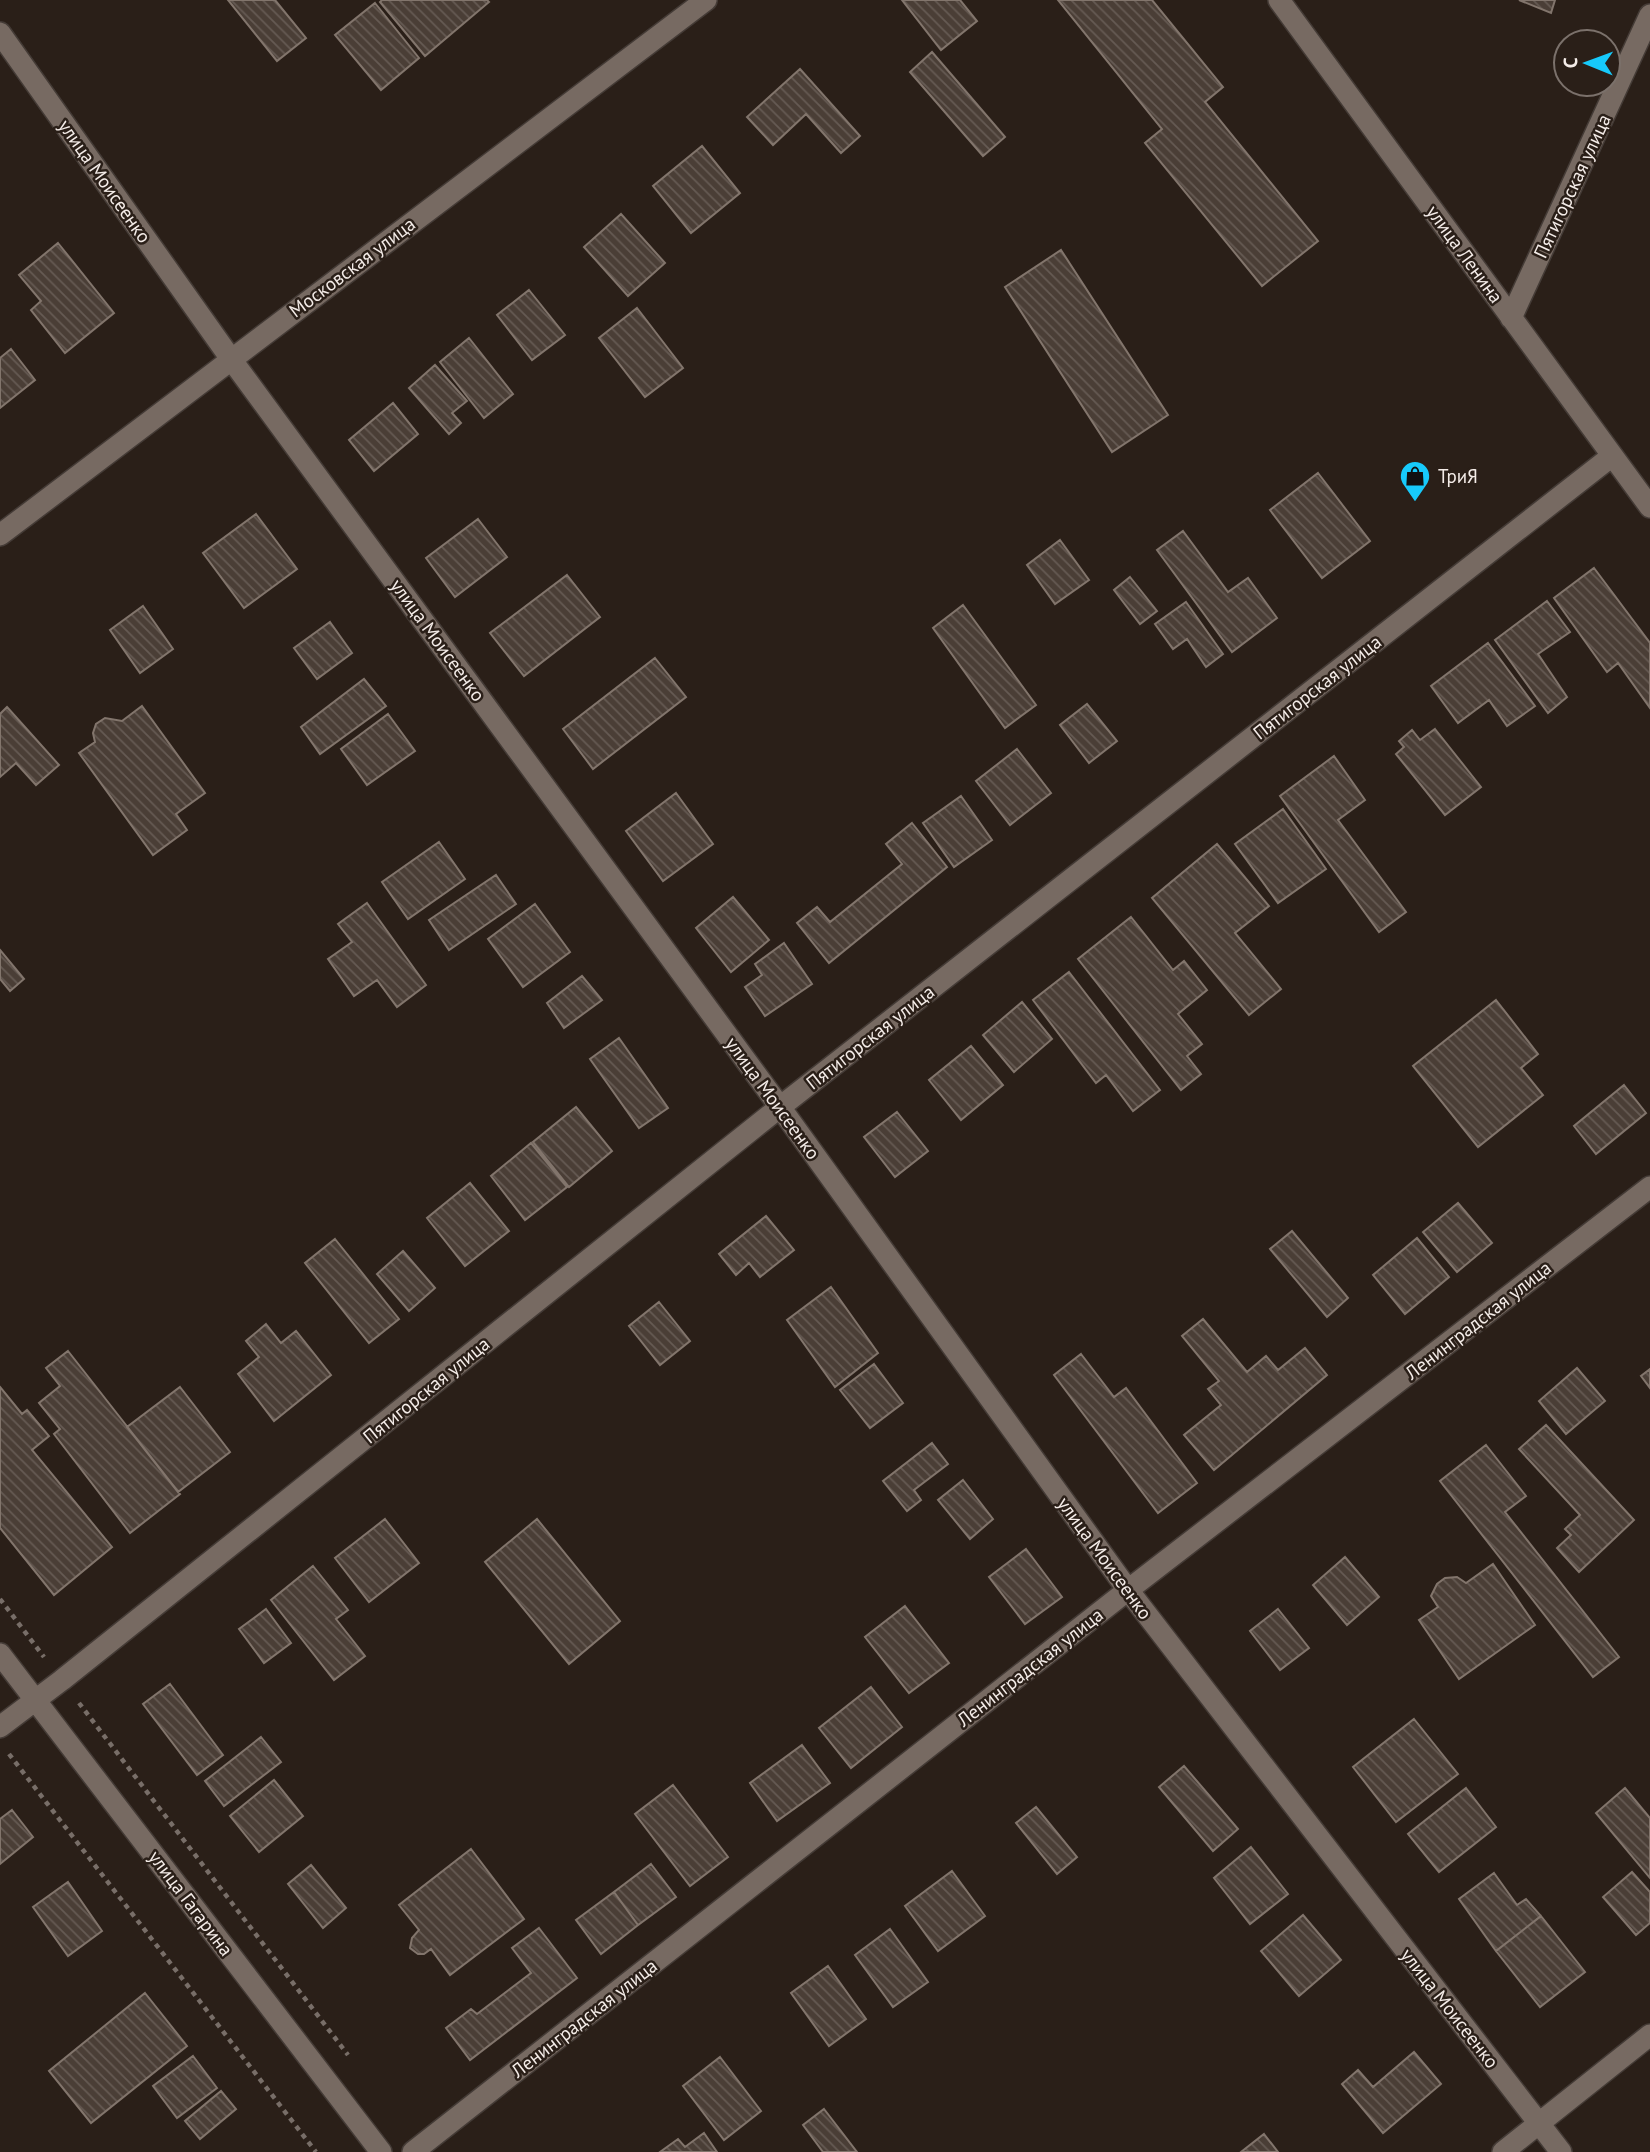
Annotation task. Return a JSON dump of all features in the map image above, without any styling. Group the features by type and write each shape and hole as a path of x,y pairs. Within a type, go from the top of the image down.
{"street":[{"name":"Московская улица","path":"0,535 706,0"},
{"name":"улица Ленина","path":"1279,0 1650,507"},
{"name":"Пятигорская улица","path":"1511,318 1650,15"},
{"name":"улица Моисеенко","path":"0,33 231,359 780,1107 1128,1590 1561,2152"},
{"name":"Пятигорская улица","path":"0,1727 780,1107 1612,456"},
{"name":"Ленинградская улица","path":"413,2152 1128,1590 1650,1187"},
{"name":"улица Гагарина","path":"0,1654 381,2152"},
{"path":"1503,2152 1650,2035"}],"path":[{"path":"0,1599 351,2059"},
{"path":"9,1753 316,2152"}],"building":[{"path":"228,0 275,0 306,38 277,61"},
{"path":"902,0 960,0 977,21 941,50"},
{"path":"1058,0 1152,0 1223,87 1205,102 1318,241 1262,286 1145,143 1162,129"},
{"path":"1519,0 1555,0 1551,13"},
{"path":"380,2 489,2 425,56"},
{"path":"375,3 419,58 381,90 335,35"},
{"path":"932,52 1005,137 983,156 910,72"},
{"path":"800,69 860,136 841,153 806,114 773,145 747,117"},
{"path":"702,146 740,193 691,233 653,186"},
{"path":"621,214 665,263 628,296 584,247"},
{"path":"58,243 114,313 65,353 31,310 41,301 19,275"},
{"path":"1061,250 1168,415 1112,452 1005,287"},
{"path":"529,290 565,335 532,360 497,315"},
{"path":"637,308 683,368 645,397 599,338"},
{"path":"469,338 513,394 484,418 440,362"},
{"path":"11,349 35,380 0,408 0,358"},
{"path":"435,365 467,401 452,413 461,423 449,434 409,388"},
{"path":"393,403 418,434 374,471 349,440"},
{"path":"1318,473 1370,541 1322,578 1270,510"},
{"path":"256,514 297,569 244,608 203,553"},
{"path":"478,519 507,557 455,597 426,558"},
{"path":"1183,531 1228,592 1248,578 1277,618 1232,652 1157,550"},
{"path":"1060,540 1089,580 1055,604 1027,565"},
{"path":"1594,568 1650,643 1650,708 1618,663 1607,672 1554,598"},
{"path":"567,575 600,617 524,676 490,633"},
{"path":"1130,577 1157,611 1140,624 1114,590"},
{"path":"1547,601 1570,632 1538,654 1567,697 1548,713 1495,640"},
{"path":"1186,602 1223,654 1206,667 1187,639 1173,649 1155,624"},
{"path":"963,605 1036,705 1005,728 933,628"},
{"path":"143,606 173,649 140,673 110,630"},
{"path":"330,622 352,653 317,679 294,648"},
{"path":"1488,643 1535,706 1507,726 1489,700 1458,723 1431,686"},
{"path":"655,658 686,697 593,769 563,729"},
{"path":"364,679 386,706 320,754 301,727"},
{"path":"1087,704 1117,741 1089,763 1060,725"},
{"path":"142,706 205,793 176,814 187,830 153,855 79,753 95,742 93,733 96,724 105,718 122,721"},
{"path":"7,707 59,765 36,785 16,763 0,777 0,714"},
{"path":"388,714 415,751 367,785 341,749"},
{"path":"1435,729 1481,787 1445,815 1396,754 1404,747 1399,741 1412,730 1420,740"},
{"path":"1017,749 1051,793 1010,825 976,781"},
{"path":"1334,756 1365,800 1338,820 1406,912 1379,932 1280,796"},
{"path":"676,793 713,844 663,881 626,831"},
{"path":"961,796 992,840 954,867 923,823"},
{"path":"1283,809 1326,869 1278,903 1235,844"},
{"path":"912,823 947,867 829,963 797,923 817,907 830,922 902,864 886,844"},
{"path":"439,842 465,879 408,919 382,882"},
{"path":"1217,844 1269,906 1235,933 1281,989 1249,1015 1152,898"},
{"path":"496,875 516,904 449,950 429,920"},
{"path":"733,897 769,940 731,972 696,928"},
{"path":"367,903 426,985 397,1007 377,980 354,996 328,959 352,942 338,924"},
{"path":"535,904 570,952 523,987 488,939"},
{"path":"1131,917 1173,970 1184,961 1207,990 1178,1014 1202,1044 1187,1056 1201,1074 1181,1090 1078,959"},
{"path":"784,943 812,984 765,1016 745,987 762,975 755,964"},
{"path":"0,950 24,979 10,991 0,979"},
{"path":"1069,972 1160,1090 1133,1111 1106,1075 1096,1083 1033,1000"},
{"path":"582,976 602,1000 564,1028 547,1003"},
{"path":"1496,1000 1538,1054 1521,1068 1543,1095 1478,1147 1413,1066"},
{"path":"1022,1002 1052,1039 1014,1072 983,1035"},
{"path":"619,1038 668,1108 639,1128 590,1059"},
{"path":"971,1046 1003,1085 961,1120 929,1080"},
{"path":"1624,1085 1646,1113 1596,1154 1574,1126"},
{"path":"576,1107 612,1151 569,1187 533,1142"},
{"path":"897,1112 928,1151 895,1177 864,1137"},
{"path":"531,1143 567,1187 525,1220 491,1176"},
{"path":"470,1183 509,1231 465,1266 427,1218"},
{"path":"1458,1203 1492,1243 1457,1272 1423,1232"},
{"path":"766,1216 794,1250 760,1277 749,1263 736,1275 719,1254"},
{"path":"1292,1231 1348,1298 1327,1317 1270,1249"},
{"path":"1417,1238 1449,1277 1405,1314 1373,1275"},
{"path":"335,1239 399,1319 369,1343 305,1263"},
{"path":"403,1251 435,1288 409,1311 377,1274"},
{"path":"831,1287 878,1353 835,1387 787,1320"},
{"path":"659,1302 690,1341 660,1365 629,1326"},
{"path":"1203,1319 1247,1372 1266,1356 1278,1370 1305,1348 1327,1375 1214,1470 1184,1435 1221,1405 1208,1389 1219,1381 1182,1336"},
{"path":"266,1324 281,1343 296,1331 331,1375 274,1421 238,1374 259,1357 246,1341"},
{"path":"68,1351 180,1494 130,1533 54,1434 60,1429 39,1403 60,1386 46,1368"},
{"path":"1081,1354 1114,1397 1126,1388 1197,1483 1158,1513 1054,1375"},
{"path":"874,1364 903,1403 870,1428 840,1390"},
{"path":"1577,1368 1605,1401 1566,1434 1539,1401"},
{"path":"1650,1369 1650,1388 1641,1376"},
{"path":"0,1387 22,1414 27,1410 49,1436 32,1450 112,1547 54,1595 0,1528"},
{"path":"180,1387 230,1452 178,1492 127,1427"},
{"path":"1546,1425 1634,1520 1579,1572 1557,1548 1571,1535 1565,1529 1580,1515 1519,1449"},
{"path":"932,1443 948,1464 914,1490 921,1500 907,1511 883,1481"},
{"path":"1486,1445 1526,1496 1505,1512 1619,1657 1593,1677 1440,1481"},
{"path":"963,1480 993,1519 970,1539 938,1500"},
{"path":"385,1519 419,1563 369,1602 335,1558"},
{"path":"537,1519 620,1621 569,1664 485,1562"},
{"path":"1026,1549 1062,1597 1025,1624 989,1577"},
{"path":"1345,1557 1379,1597 1347,1625 1313,1585"},
{"path":"1493,1564 1535,1625 1459,1679 1419,1620 1438,1607 1431,1596 1437,1584 1445,1578 1457,1577 1466,1583"},
{"path":"313,1566 348,1610 336,1619 365,1656 334,1680 271,1600"},
{"path":"905,1606 949,1663 909,1693 865,1637"},
{"path":"266,1609 291,1643 264,1663 239,1629"},
{"path":"1278,1609 1309,1648 1280,1670 1250,1631"},
{"path":"170,1684 223,1755 197,1775 143,1704"},
{"path":"871,1687 902,1727 851,1768 819,1728"},
{"path":"1414,1719 1458,1774 1396,1822 1353,1767"},
{"path":"261,1737 281,1762 224,1806 205,1781"},
{"path":"802,1745 830,1783 777,1821 750,1783"},
{"path":"1184,1766 1238,1829 1213,1851 1159,1787"},
{"path":"274,1780 303,1816 259,1852 230,1816"},
{"path":"673,1785 728,1857 690,1886 635,1814"},
{"path":"1466,1788 1496,1827 1439,1872 1408,1834"},
{"path":"1625,1788 1650,1818 1650,1878 1596,1813"},
{"path":"1036,1807 1077,1857 1057,1874 1016,1823"},
{"path":"12,1810 33,1837 0,1864 0,1819"},
{"path":"1251,1847 1288,1894 1250,1924 1214,1878"},
{"path":"471,1849 524,1919 450,1975 431,1949 424,1954 418,1954 410,1948 412,1938 419,1930 399,1905"},
{"path":"651,1864 676,1897 638,1925 614,1892"},
{"path":"311,1865 346,1908 323,1928 288,1884"},
{"path":"952,1871 985,1916 938,1951 905,1906"},
{"path":"1632,1872 1650,1892 1650,1923 1636,1935 1603,1897"},
{"path":"1494,1873 1517,1905 1526,1899 1541,1916 1496,1951 1459,1899"},
{"path":"68,1882 102,1931 68,1956 33,1907"},
{"path":"614,1892 638,1925 601,1954 576,1920"},
{"path":"1303,1915 1341,1960 1299,1996 1261,1951"},
{"path":"1541,1916 1585,1972 1540,2007 1496,1951"},
{"path":"539,1928 577,1978 470,2060 446,2028 471,2009 477,2014 531,1973 512,1948"},
{"path":"890,1929 928,1982 893,2007 855,1955"},
{"path":"828,1966 866,2019 829,2046 791,1993"},
{"path":"145,1993 187,2046 91,2123 49,2071"},
{"path":"1414,2052 1441,2084 1383,2133 1342,2084 1358,2070 1373,2087"},
{"path":"193,2056 217,2088 177,2118 153,2086"},
{"path":"720,2057 761,2111 724,2140 683,2086"},
{"path":"221,2091 236,2109 200,2139 185,2121"},
{"path":"824,2109 857,2152 823,2152 803,2125"},
{"path":"704,2133 717,2152 660,2152 678,2139 685,2147"},
{"path":"1264,2134 1278,2152 1241,2152"}],"place":[{"name":"ТриЯ","path":"1415,503"}]}
